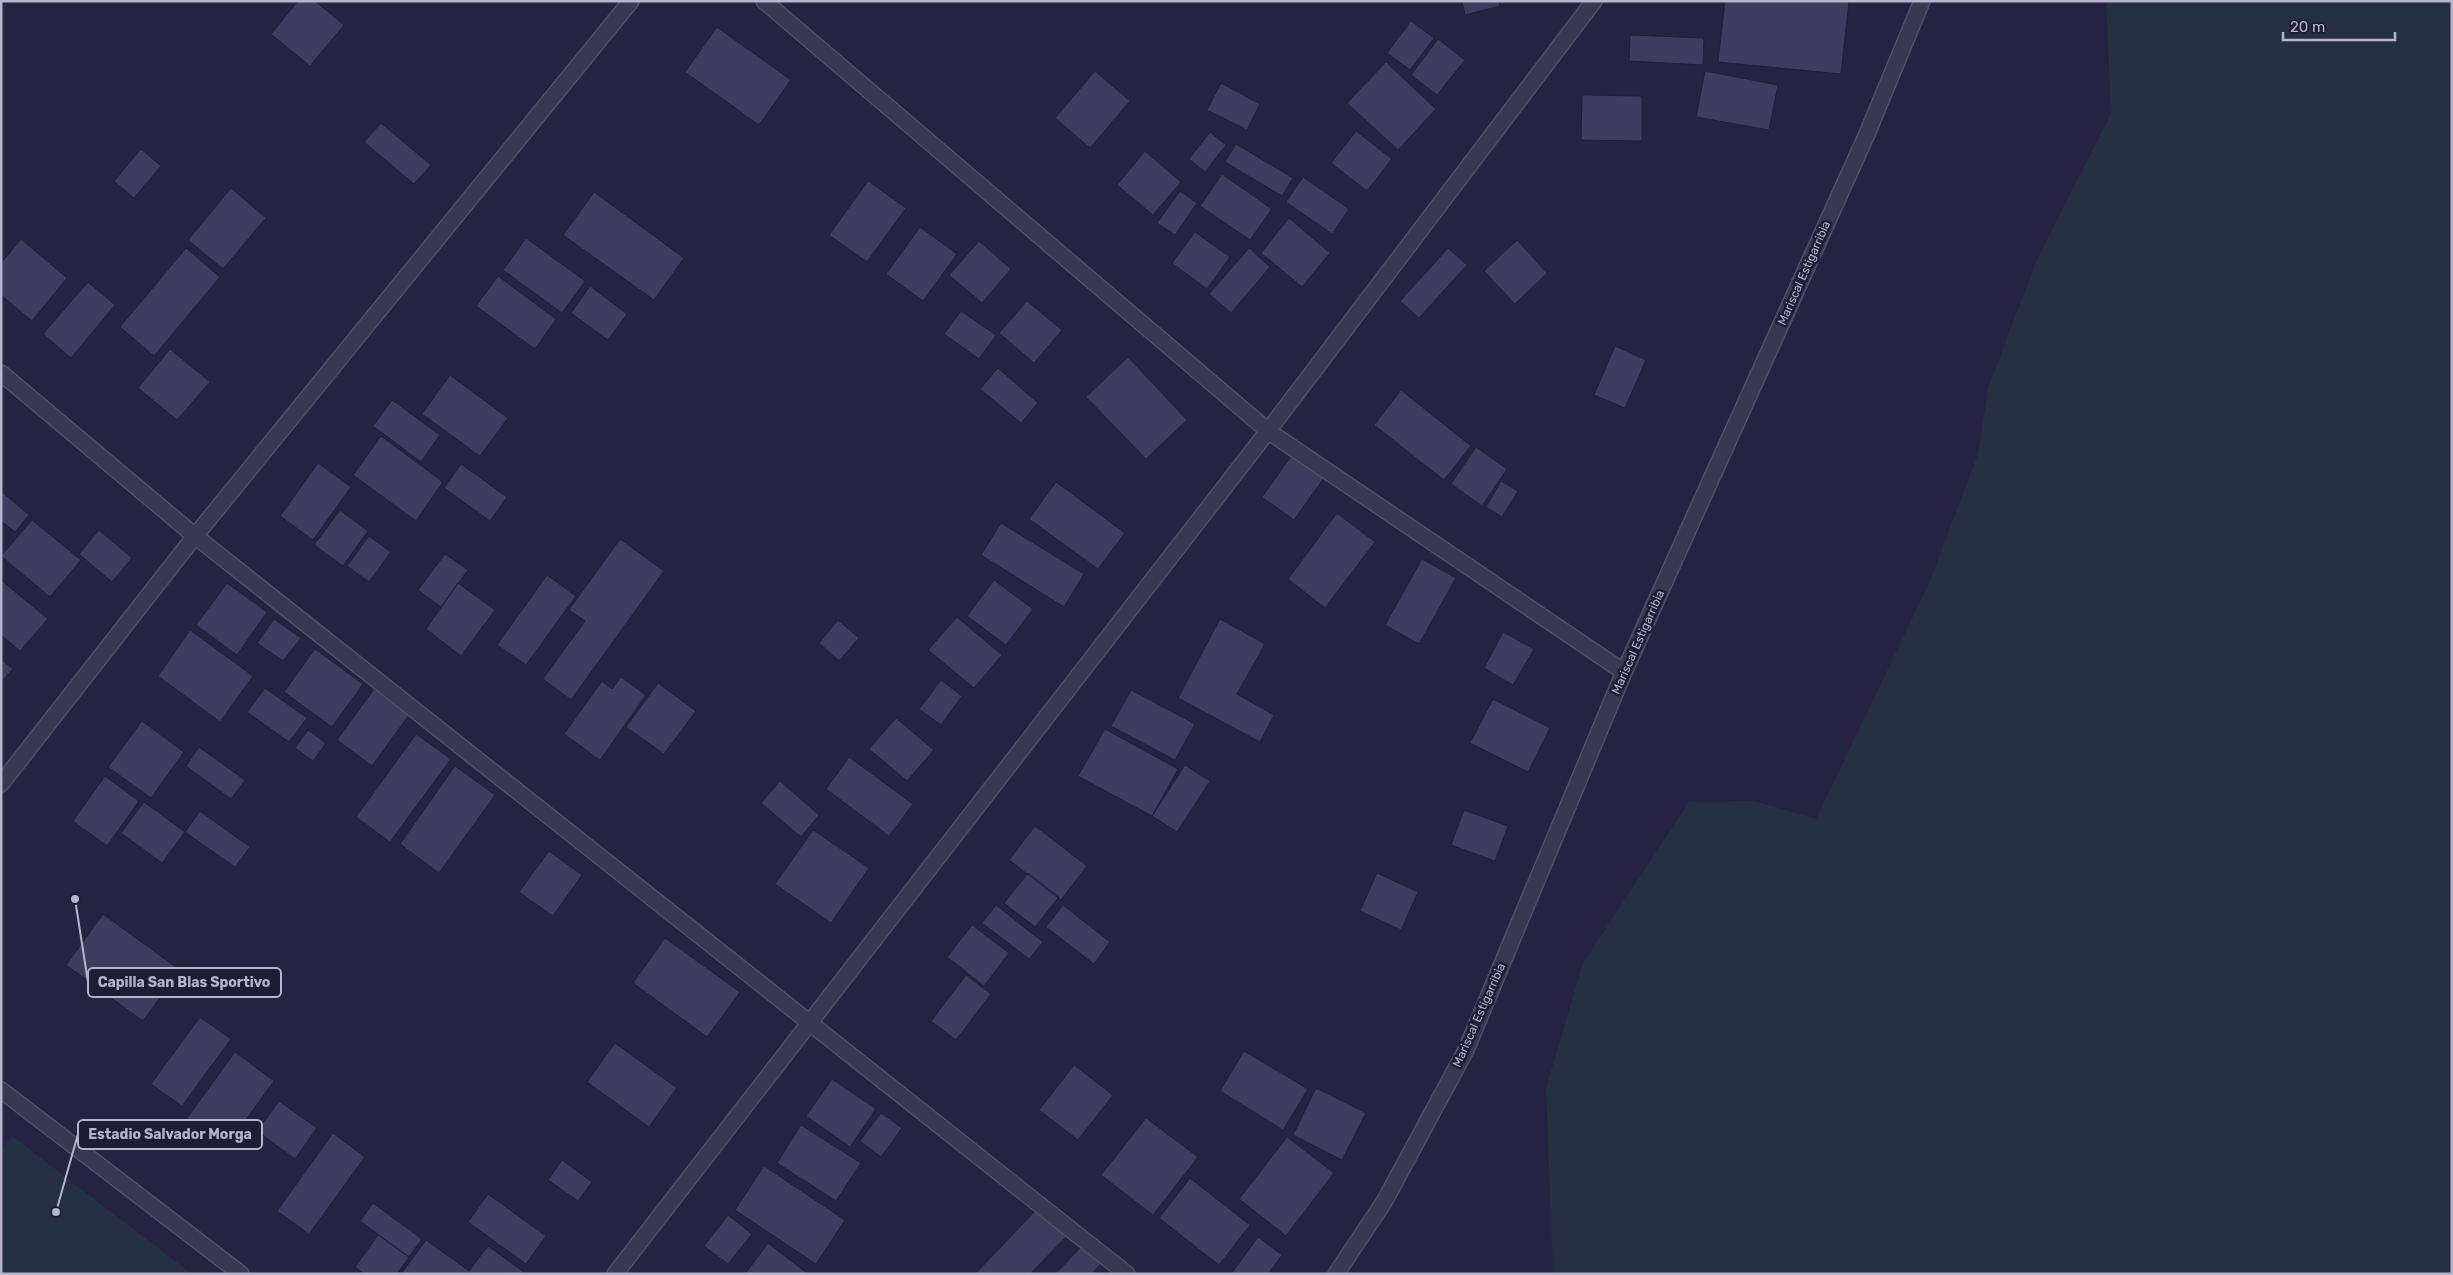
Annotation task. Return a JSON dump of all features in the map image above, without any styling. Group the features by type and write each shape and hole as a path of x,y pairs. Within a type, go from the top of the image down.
{"street":[{"path":"1,784 195,536 631,1"},
{"path":"764,1 1268,431 1624,672"},
{"path":"614,1274 1268,431 1594,1"},
{"name":"Mariscal Estigarribia","path":"1336,1274 1384,1202 1466,1050 1624,672 1863,143 1922,1"},
{"path":"1,373 195,536 1127,1274"},
{"path":"1,1090 241,1274"}],"shaded area":[{"path":"2106,1 2452,1 2452,1274 1553,1274 1546,1088 1583,963 1689,802 1754,801 1816,819 1929,583 1978,454 1988,388 2037,259 2111,114"},
{"path":"12,1136 192,1274 1,1274 1,1150"}],"building":[{"path":"298,1 315,1 344,25 310,66 271,34"},
{"path":"1462,1 1499,1 1500,6 1465,15"},
{"path":"1725,1 1849,1 1841,74 1718,62"},
{"path":"1411,21 1434,38 1410,70 1387,53"},
{"path":"717,27 791,80 759,125 685,72"},
{"path":"1630,35 1704,38 1703,65 1629,61"},
{"path":"1438,39 1465,60 1437,95 1411,75"},
{"path":"1386,62 1436,109 1398,150 1347,103"},
{"path":"1095,71 1130,101 1090,148 1055,118"},
{"path":"1705,71 1778,85 1769,130 1696,117"},
{"path":"1221,83 1260,104 1247,130 1207,110"},
{"path":"1582,95 1642,96 1642,141 1581,140"},
{"path":"381,123 431,165 414,184 364,142"},
{"path":"1356,131 1392,159 1367,191 1331,163"},
{"path":"1210,132 1226,145 1205,172 1189,159"},
{"path":"1236,144 1293,178 1282,196 1225,162"},
{"path":"141,149 161,166 134,198 114,181"},
{"path":"1145,151 1181,182 1153,215 1117,185"},
{"path":"1222,174 1272,209 1250,240 1200,206"},
{"path":"1303,177 1349,209 1332,234 1286,202"},
{"path":"868,181 906,208 867,262 829,235"},
{"path":"231,188 266,218 223,269 188,240"},
{"path":"1180,191 1197,203 1175,235 1157,223"},
{"path":"594,192 684,258 654,300 563,235"},
{"path":"1289,218 1330,253 1302,287 1261,253"},
{"path":"920,227 957,254 923,301 886,274"},
{"path":"1195,232 1230,257 1207,289 1172,263"},
{"path":"526,238 585,281 562,313 503,270"},
{"path":"21,239 67,278 32,321 1,295 1,263"},
{"path":"1517,240 1547,273 1515,304 1484,271"},
{"path":"979,241 1011,269 982,303 949,275"},
{"path":"186,248 220,277 154,356 120,327"},
{"path":"1249,248 1270,267 1231,313 1209,294"},
{"path":"1448,248 1467,265 1419,318 1400,301"},
{"path":"498,276 556,319 535,349 476,306"},
{"path":"88,282 115,305 71,358 43,334"},
{"path":"590,286 627,314 608,340 571,313"},
{"path":"1027,301 1062,330 1034,363 999,333"},
{"path":"961,311 996,335 979,359 944,334"},
{"path":"1615,346 1646,360 1625,408 1594,395"},
{"path":"170,349 210,382 177,420 138,388"},
{"path":"1128,357 1187,420 1146,459 1086,397"},
{"path":"998,368 1038,403 1021,423 980,389"},
{"path":"450,375 508,418 480,456 422,414"},
{"path":"1401,390 1471,446 1444,480 1374,425"},
{"path":"392,400 440,435 421,462 373,426"},
{"path":"381,436 443,482 416,521 353,475"},
{"path":"1476,447 1507,469 1482,506 1451,484"},
{"path":"1292,455 1324,478 1294,520 1262,497"},
{"path":"318,463 351,487 313,540 280,516"},
{"path":"461,464 507,497 490,521 444,488"},
{"path":"1501,481 1518,491 1502,517 1486,507"},
{"path":"1056,482 1125,533 1098,569 1029,519"},
{"path":"1,491 29,515 15,532 1,521"},
{"path":"340,510 368,531 343,566 314,545"},
{"path":"1337,513 1375,542 1325,608 1288,579"},
{"path":"32,520 81,560 50,597 1,556"},
{"path":"1001,523 1084,574 1064,607 981,555"},
{"path":"99,530 132,558 112,582 79,554"},
{"path":"369,536 391,552 369,582 347,566"},
{"path":"620,539 664,571 571,700 543,679 585,621 569,610"},
{"path":"445,554 468,570 441,607 418,590"},
{"path":"1422,559 1456,578 1419,644 1385,625"},
{"path":"547,575 576,596 526,665 497,645"},
{"path":"1,580 48,619 20,651 1,635"},
{"path":"994,580 1033,609 1006,645 967,616"},
{"path":"227,583 267,612 237,655 196,625"},
{"path":"458,583 495,610 461,656 426,629"},
{"path":"957,617 1002,655 974,688 928,650"},
{"path":"274,619 301,638 283,661 257,643"},
{"path":"1220,619 1265,644 1237,694 1274,715 1260,742 1178,698"},
{"path":"838,620 859,638 839,661 819,643"},
{"path":"190,630 253,676 220,722 158,676"},
{"path":"1503,632 1534,649 1513,685 1484,668"},
{"path":"315,649 363,684 332,727 284,692"},
{"path":"1,659 13,669 1,682"},
{"path":"621,677 646,695 600,760 564,734 602,681 612,689"},
{"path":"941,680 962,696 941,725 919,709"},
{"path":"658,683 696,711 664,754 626,727"},
{"path":"265,688 307,718 289,742 247,712"},
{"path":"374,689 409,715 372,766 337,740"},
{"path":"1131,690 1195,724 1175,760 1111,726"},
{"path":"1493,699 1550,728 1528,772 1470,743"},
{"path":"896,718 934,750 907,781 869,749"},
{"path":"142,721 184,752 151,798 108,767"},
{"path":"1105,729 1178,769 1152,816 1078,776"},
{"path":"308,730 326,743 313,761 295,748"},
{"path":"416,734 451,759 390,842 356,817"},
{"path":"199,747 245,780 231,799 186,766"},
{"path":"849,757 913,804 889,836 826,789"},
{"path":"1185,765 1210,781 1177,832 1152,816"},
{"path":"455,766 495,795 439,873 400,844"},
{"path":"105,776 139,801 107,846 73,821"},
{"path":"780,781 819,815 801,837 761,803"},
{"path":"144,802 185,832 162,863 121,833"},
{"path":"1464,810 1508,826 1495,861 1451,845"},
{"path":"200,811 250,847 235,867 185,832"},
{"path":"1035,826 1087,866 1061,900 1009,860"},
{"path":"813,830 869,868 831,923 775,884"},
{"path":"549,851 582,875 553,916 519,892"},
{"path":"1028,873 1059,897 1035,927 1004,903"},
{"path":"1377,873 1418,892 1401,930 1360,911"},
{"path":"996,905 1043,942 1029,959 982,923"},
{"path":"1063,905 1110,942 1094,964 1046,927"},
{"path":"103,914 180,970 143,1021 66,965"},
{"path":"972,925 1009,953 984,986 947,957"},
{"path":"665,938 740,992 707,1037 633,983"},
{"path":"966,975 991,994 956,1040 931,1021"},
{"path":"200,1017 231,1039 182,1106 151,1084"},
{"path":"615,1043 677,1088 649,1127 587,1082"},
{"path":"1244,1051 1308,1089 1283,1130 1220,1091"},
{"path":"235,1052 274,1081 227,1146 187,1118"},
{"path":"1074,1065 1113,1095 1078,1140 1039,1110"},
{"path":"832,1079 876,1109 850,1147 806,1116"},
{"path":"1316,1088 1366,1113 1342,1160 1293,1135"},
{"path":"279,1101 317,1128 295,1159 257,1131"},
{"path":"881,1113 902,1128 881,1157 860,1141"},
{"path":"1146,1118 1198,1157 1153,1215 1101,1175"},
{"path":"801,1125 861,1163 836,1201 777,1163"},
{"path":"333,1133 365,1157 309,1234 277,1211"},
{"path":"1287,1137 1334,1173 1286,1236 1239,1199"},
{"path":"562,1160 592,1182 578,1201 548,1180"},
{"path":"764,1166 845,1220 816,1264 735,1210"},
{"path":"1190,1178 1250,1225 1219,1265 1159,1218"},
{"path":"488,1194 546,1236 526,1264 468,1222"},
{"path":"373,1203 422,1239 409,1257 360,1221"},
{"path":"1038,1208 1067,1236 1030,1274 975,1274"},
{"path":"728,1215 752,1234 728,1264 704,1246"},
{"path":"378,1235 409,1257 397,1274 364,1274 355,1267"},
{"path":"1258,1237 1282,1255 1268,1274 1231,1274"},
{"path":"426,1240 469,1271 488,1246 525,1273 401,1274"},
{"path":"768,1243 808,1274 745,1274"},
{"path":"1083,1245 1102,1263 1091,1274 1055,1274"}],"place":[{"name":"Capilla San Blas Sportivo","path":"75,899"},
{"name":"Estadio Salvador Morga","path":"56,1212"}]}
